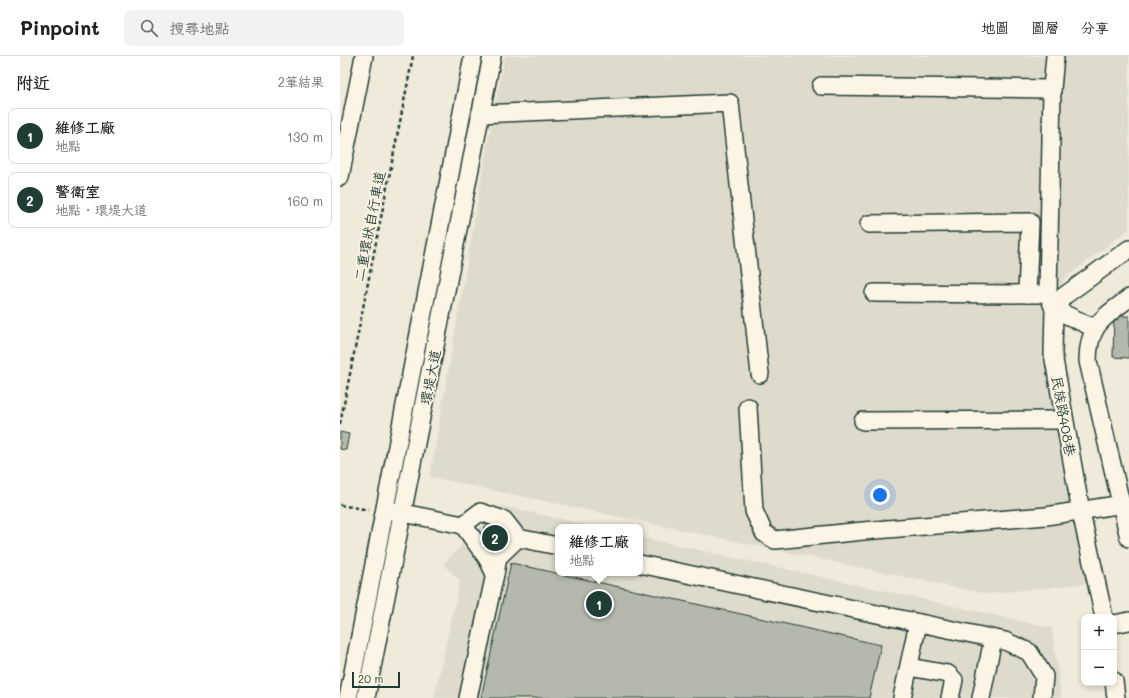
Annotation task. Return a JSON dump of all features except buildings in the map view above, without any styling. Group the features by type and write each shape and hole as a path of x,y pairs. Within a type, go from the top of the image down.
{"street":[{"path":"340,178 364,56"},
{"name":"環堤大道","path":"348,698 378,510 401,434 473,56"},
{"name":"環堤大道","path":"366,698 492,56"},
{"name":"民族路408巷","path":"1055,56 1052,89 1051,302 1053,354 1081,512 1103,614"},
{"path":"821,86 1052,89"},
{"path":"480,114 730,104 760,374"},
{"path":"869,224 1030,222 1027,294"},
{"path":"1051,302 1064,296 1129,249"},
{"path":"874,293 1027,294 1051,302 1094,328"},
{"path":"1129,298 1094,328 1088,347 1088,361 1129,538"},
{"path":"748,407 754,511 764,533 775,540 863,531 1038,517 1081,512 1122,504"},
{"path":"863,421 1064,420"},
{"path":"401,434 418,437"},
{"path":"378,510 463,525 487,558 495,574"},
{"path":"463,525 480,512 504,520 518,538 555,545"},
{"path":"468,698 498,557 518,538"},
{"path":"643,565 1005,641 1029,652 1044,676 1042,698"},
{"path":"1117,623 1129,621"},
{"path":"902,698 918,623"},
{"path":"981,698 993,639"},
{"path":"908,667 948,674 954,680 950,698"},
{"path":"1115,686 1116,698"}],"path":[{"name":"二重環狀自行車道","path":"340,424 413,56"},
{"path":"340,505 378,510"}],"shaded area":[{"path":"505,56 1129,56 1129,229 1064,279 1054,303 1053,329 1101,582 986,594 430,477 489,135"},
{"path":"502,506 583,524 555,524 555,576 643,576 643,538 1052,628 1061,698 434,698 460,581 443,564"}],"place":[{"name":"警衛室","path":"495,538"},
{"name":"維修工廠","path":"599,604"}]}
